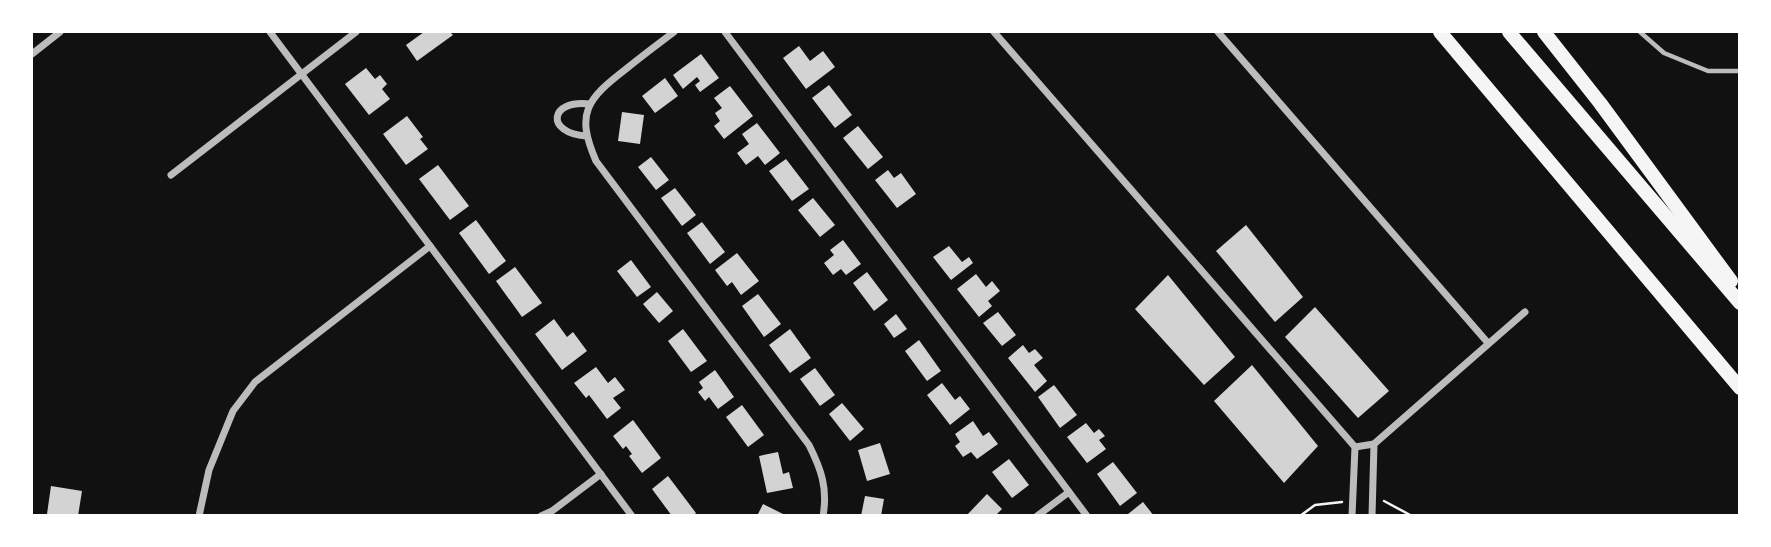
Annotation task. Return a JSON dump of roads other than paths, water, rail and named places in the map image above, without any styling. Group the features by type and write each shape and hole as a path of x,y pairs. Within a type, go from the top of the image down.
{"highway":[{"path":"1440,32 1740,388"},
{"path":"1509,32 1740,303"},
{"path":"1544,32 1600,103 1740,294"}],"street":[{"path":"32,54 60,32"},
{"path":"270,32 632,516"},
{"path":"171,175 356,32"},
{"path":"674,32 605,85 590,104 586,136 596,161 809,444 822,471 825,502 822,516"},
{"path":"725,32 1087,516"},
{"path":"994,32 1354,447 1352,516"},
{"path":"1218,32 1488,343"},
{"path":"586,136 572,135 561,129 557,121 560,110 567,104 590,104"},
{"path":"199,516 209,470 233,411 255,382 430,246"},
{"path":"1354,447 1374,444 1525,312"},
{"path":"1372,516 1374,444"},
{"path":"541,516 552,511 601,474"},
{"path":"1037,516 1069,492"}],"lane":[{"path":"1640,32 1664,53 1708,71 1740,71"}]}
